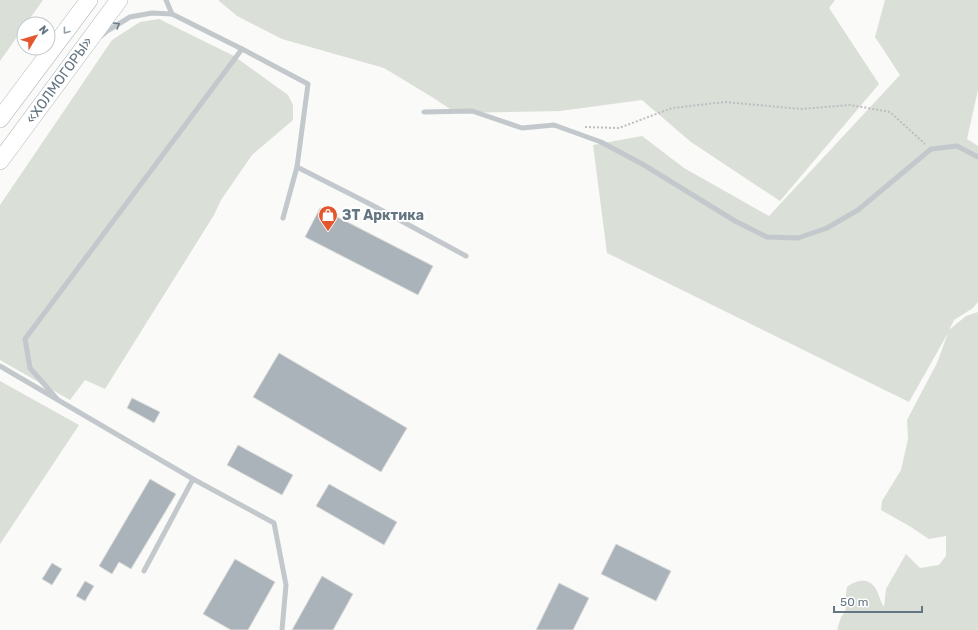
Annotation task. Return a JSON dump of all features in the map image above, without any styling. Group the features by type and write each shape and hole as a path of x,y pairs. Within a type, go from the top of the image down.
{"highway":[{"name":"«ХОЛМОГОРЫ»","path":"0,119 89,0"},
{"name":"«ХОЛМОГОРЫ»","path":"0,161 118,0"}],"lane":[{"path":"166,0 172,14"},
{"path":"76,57 107,31 130,17 152,13 172,14 308,84 297,167 283,218"},
{"path":"57,399 30,368 25,339 242,49"},
{"path":"424,112 472,112 522,128 554,126 601,142 644,165 735,221 767,238 798,238 827,228 858,210 931,149 957,146 978,157"},
{"path":"297,167 370,204 466,256"},
{"path":"0,366 193,479 274,523 286,584 282,630"},
{"path":"144,571 193,479"}],"path":[{"path":"583,126 619,128 672,108 725,102 801,109 850,105 890,112 931,149"}],"shaded area":[{"path":"0,0 43,0 32,16 16,16 16,38 0,61"},
{"path":"218,0 835,0 829,8 879,84 780,201 691,142 642,100 560,111 456,113 384,68 282,39 237,16"},
{"path":"885,0 978,0 978,90 967,139 978,146 978,302 973,308 954,320 949,330 966,316 978,312 977,630 837,630 841,617 845,612 847,587 858,581 866,581 870,583 876,589 884,607 886,589 906,554 920,568 939,565 946,556 946,536 929,539 881,510 882,501 901,470 908,439 907,420 937,363 948,333 909,402 607,253 593,145 642,136 684,168 769,216 900,75 875,37"},
{"path":"159,19 234,56 288,95 293,105 293,120 252,155 221,200 214,215 105,389 85,380 70,400 0,360 0,205 112,40 140,22"},
{"path":"0,381 79,425 0,544"}],"building":[{"path":"320,208 433,266 418,295 305,237"},
{"path":"279,353 407,428 381,472 253,397"},
{"path":"132,398 160,412 154,423 127,408"},
{"path":"238,445 293,475 282,495 227,465"},
{"path":"150,479 176,494 131,569 119,562 112,574 99,566"},
{"path":"329,484 397,522 384,545 316,506"},
{"path":"616,544 671,571 656,601 601,574"},
{"path":"235,559 275,582 248,630 231,630 203,614"},
{"path":"52,563 62,569 52,585 42,579"},
{"path":"322,576 353,594 333,630 292,630"},
{"path":"85,581 94,586 85,601 76,596"},
{"path":"559,583 589,598 573,630 536,630"}],"place":[{"name":"ЗТ Арктика","path":"328,232"}]}
